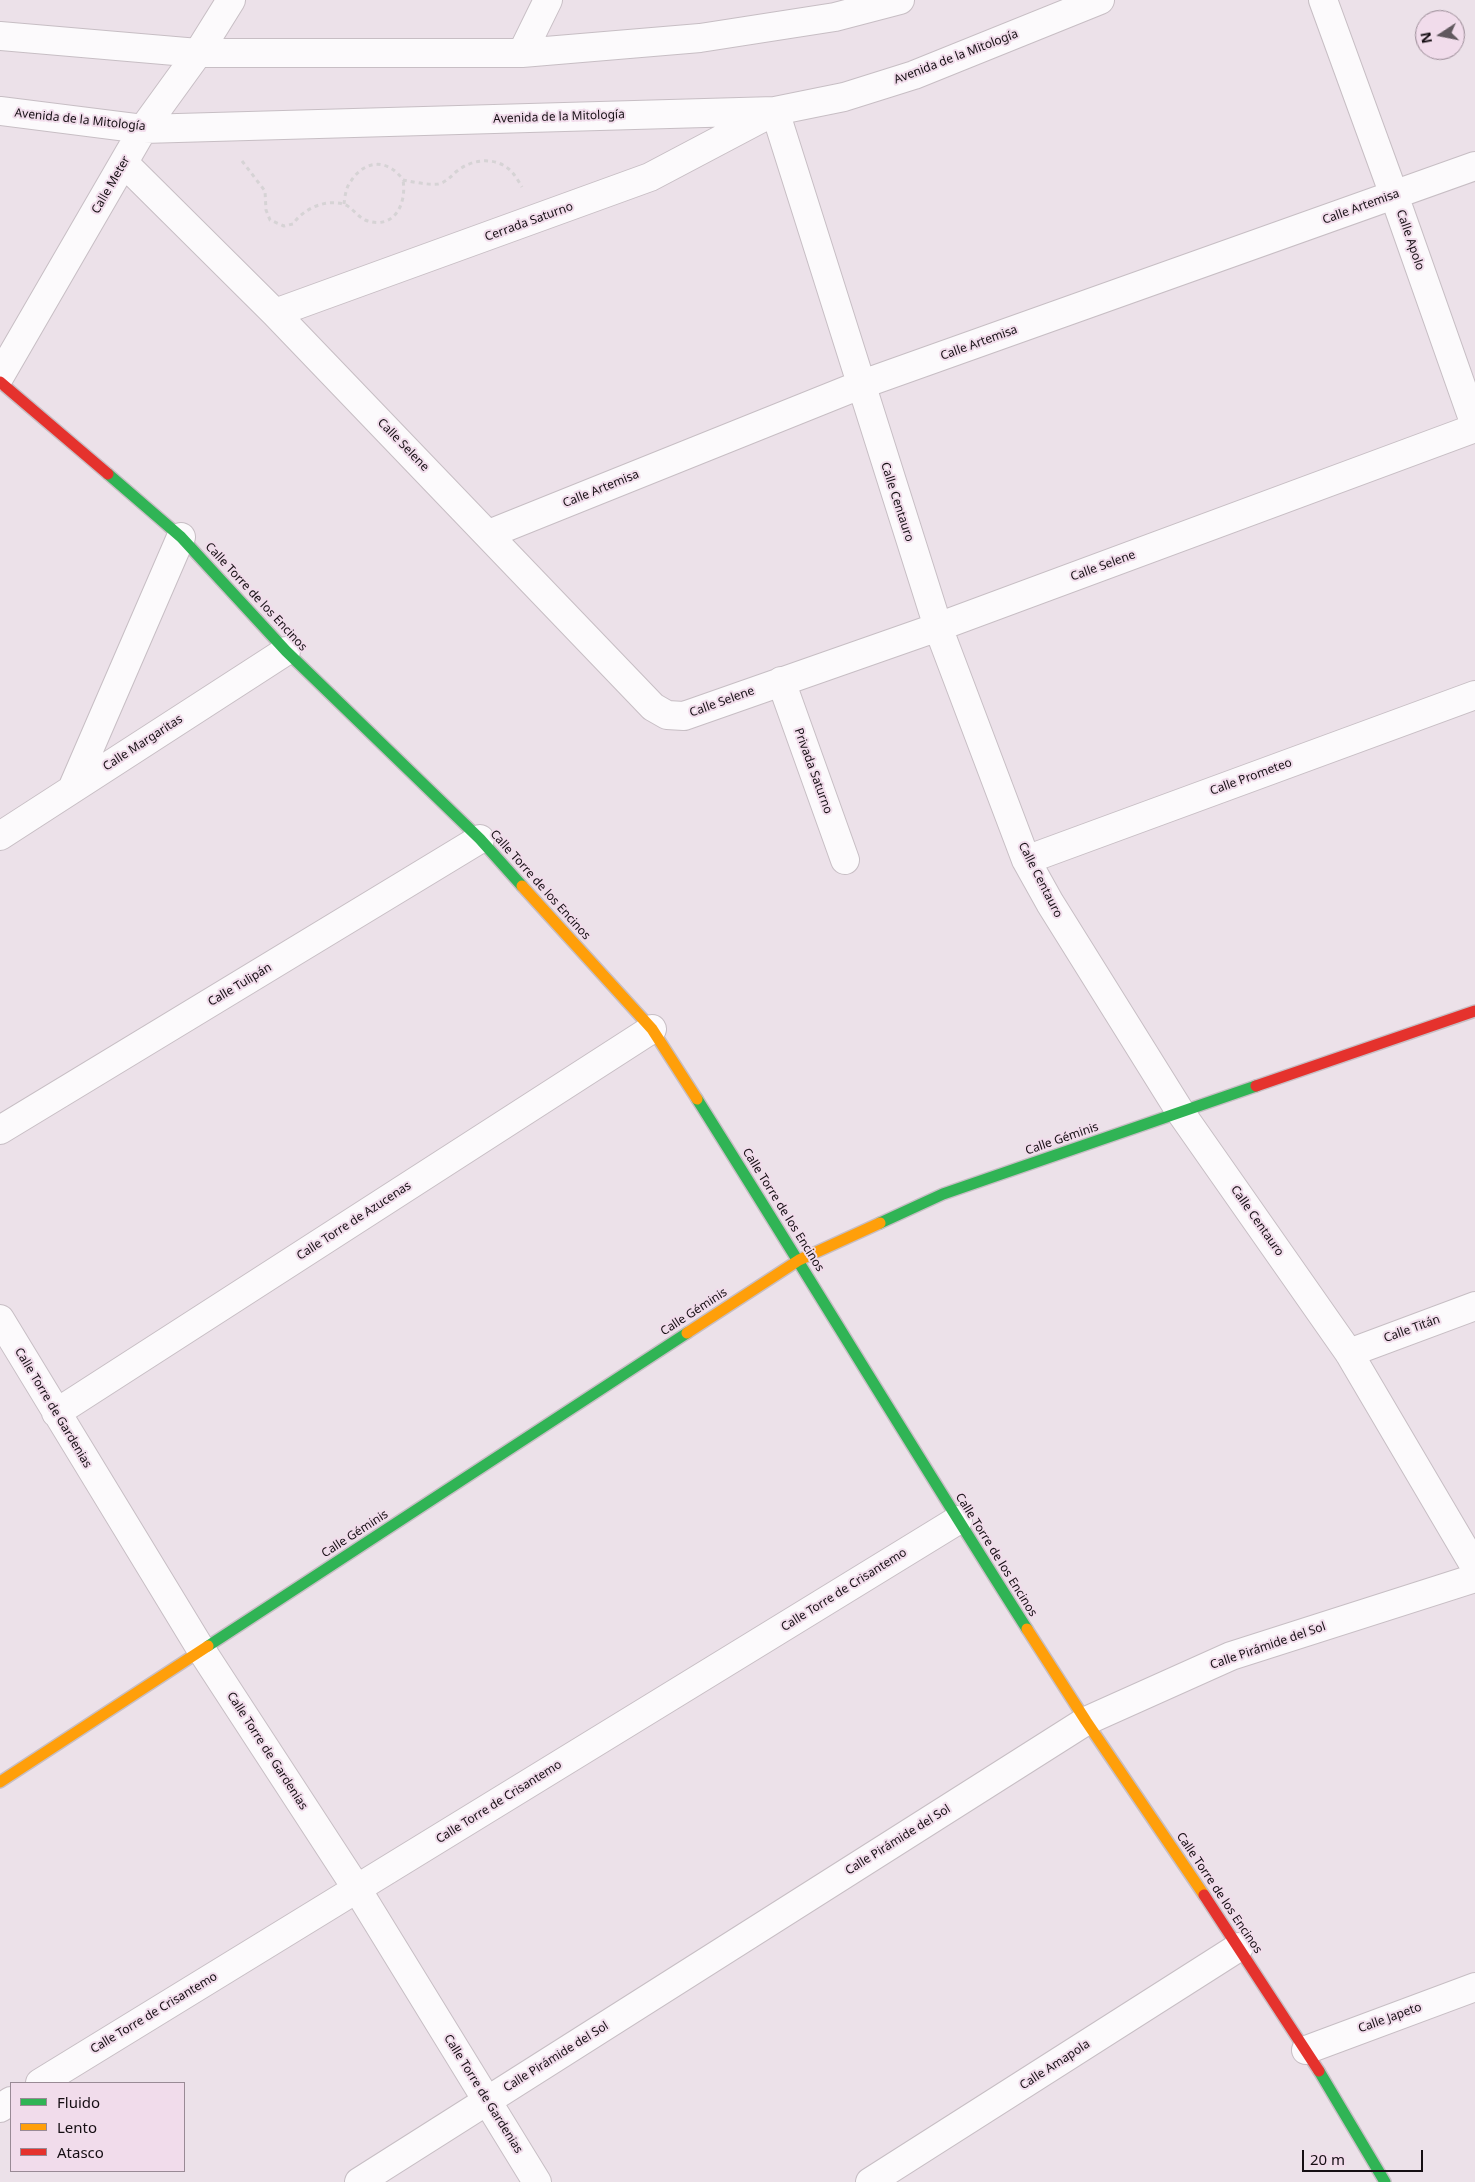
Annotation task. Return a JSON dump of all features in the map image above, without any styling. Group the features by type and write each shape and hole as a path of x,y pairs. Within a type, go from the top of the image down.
{"street":[{"name":"Calle Meter","path":"0,376 143,129 198,53 231,0"},
{"path":"522,53 548,0"},
{"path":"0,36 198,53 522,53 700,38 835,17 900,0"},
{"name":"Avenida de la Mitología","path":"0,111 143,129 775,111 844,97 914,74 1100,0"},
{"name":"Calle Apolo","path":"1322,0 1394,195 1475,427"},
{"name":"Cerrada Saturno","path":"275,313 542,218 650,177 775,111"},
{"name":"Calle Centauro","path":"775,111 938,627 1026,860 1050,903 1181,1113 1349,1353 1475,1567"},
{"name":"Calle Selene","path":"124,163 275,313 654,707 667,715 684,716 938,627 1475,427"},
{"name":"Calle Artemisa","path":"488,534 860,385 1475,166"},
{"name":"Calle Torre de los Encinos","path":"0,382 181,537 286,651 480,839 652,1029 799,1260 958,1520 1086,1721 1239,1947 1306,2050 1376,2179"},
{"path":"72,790 181,537"},
{"name":"Calle Margaritas","path":"0,836 286,651"},
{"name":"Privada Saturno","path":"781,681 845,860"},
{"name":"Calle Prometeo","path":"1026,860 1475,695"},
{"name":"Calle Tulipán","path":"0,1130 480,839"},
{"name":"Calle Géminis","path":"0,1782 799,1260 943,1194 1475,1011"},
{"name":"Calle Torre de Azucenas","path":"56,1413 652,1029"},
{"name":"Calle Titán","path":"1349,1353 1475,1306"},
{"name":"Calle Torre de Gardenias","path":"0,1320 202,1651 357,1889 537,2182"},
{"name":"Calle Torre de Crisantemo","path":"42,2082 958,1520"},
{"name":"Calle Pirámide del Sol","path":"359,2182 1086,1721 1230,1656 1475,1578"},
{"name":"Calle Amapola","path":"870,2182 1239,1947"},
{"name":"Calle Japeto","path":"1306,2050 1475,1987"}],"path":[{"path":"216,127 264,191 266,210 270,220 276,224 284,226 293,224 298,217 325,203 344,204 365,220 377,222 387,220 400,210 405,193 403,180 398,171 392,167 379,164 367,166 359,170 350,182 344,204"},
{"path":"403,180 439,184 451,179 456,172 472,162 484,160 497,163 511,171 542,218"}],"traffic: fast":[{"path":"108,474 181,537 286,651 480,839 522,886"},
{"path":"880,1223 943,1194 1256,1086"},
{"path":"697,1099 1027,1629"},
{"path":"208,1646 687,1333"},
{"path":"1319,2071 1385,2182"}],"traffic: slow":[{"path":"522,886 652,1029 697,1099"},
{"path":"687,1333 799,1260 880,1223"},
{"path":"1027,1629 1086,1721 1204,1895"},
{"path":"0,1782 208,1646"}],"traffic: jam":[{"path":"0,382 108,474"},
{"path":"1256,1086 1475,1011"},
{"path":"1204,1895 1319,2071"}]}
